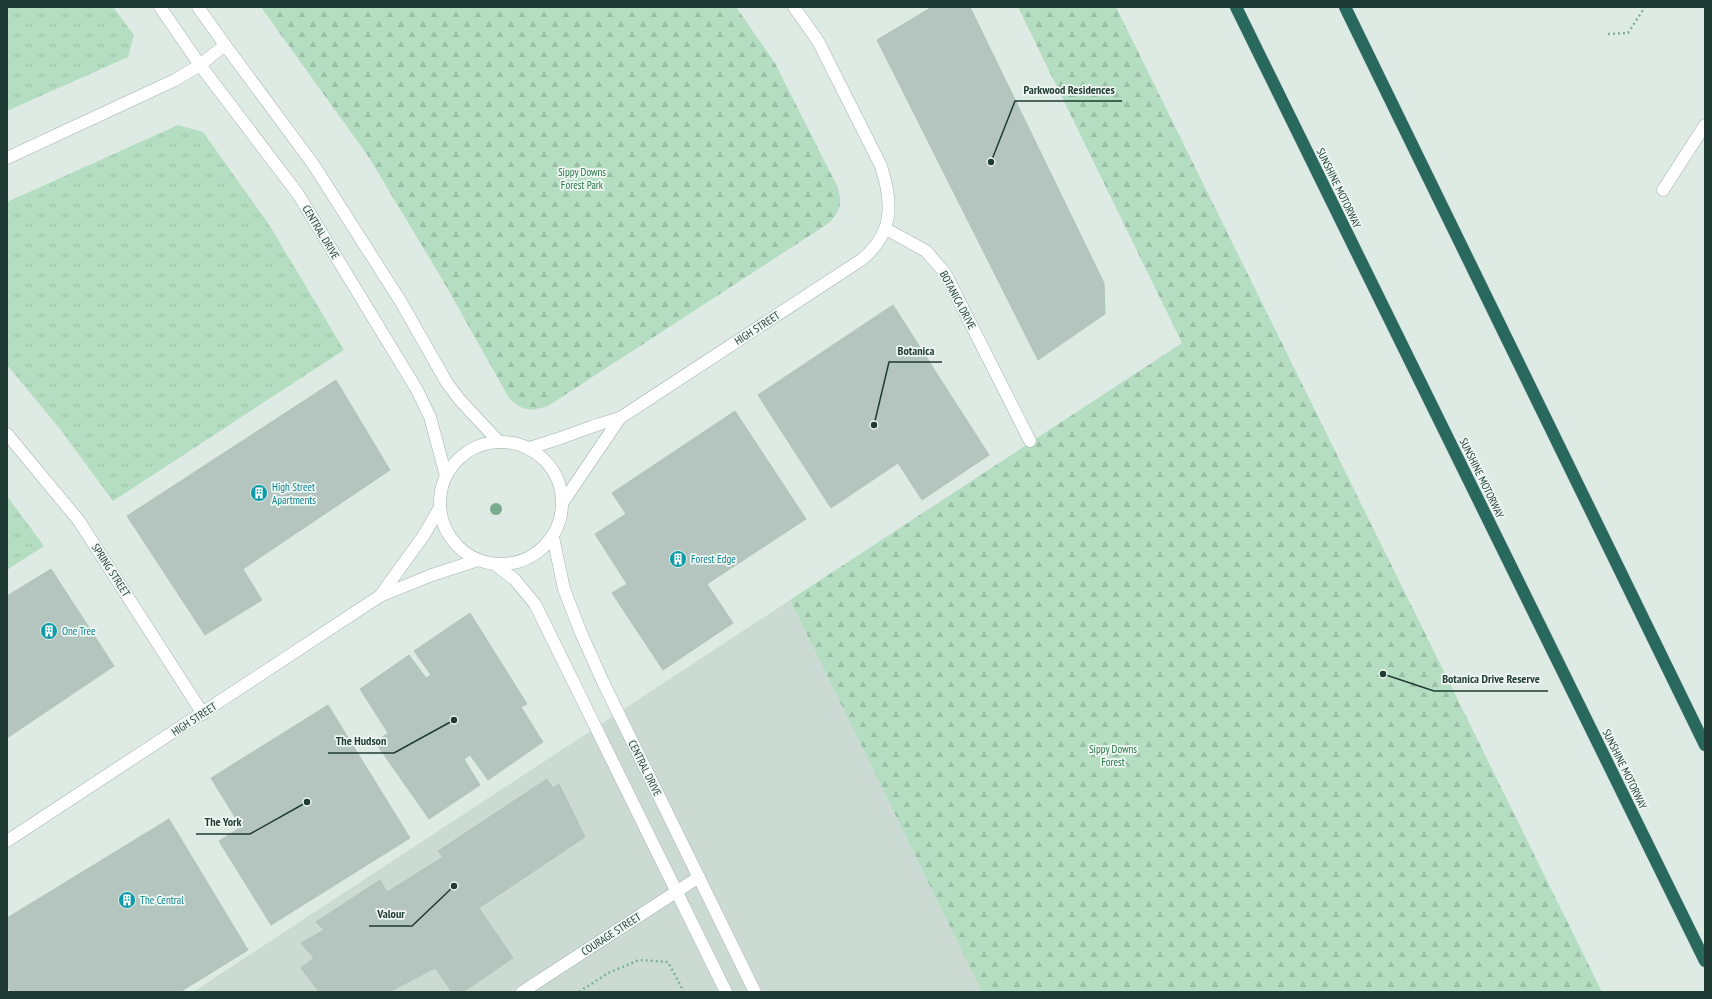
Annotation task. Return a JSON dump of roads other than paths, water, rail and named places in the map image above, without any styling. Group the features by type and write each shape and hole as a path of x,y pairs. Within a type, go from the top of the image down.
{"highway":[{"name":"SUNSHINE MOTORWAY","path":"1236,7 1705,961"},
{"path":"1345,7 1705,745"}],"street":[{"name":"CENTRAL DRIVE","path":"160,7 200,65 298,194 416,390 430,417 446,476"},
{"path":"198,7 224,45 313,164 401,302 447,383 459,399 499,442"},
{"path":"794,7 818,41 881,166 887,182 889,199 889,214 886,229"},
{"path":"7,158 175,80 200,65 224,45"},
{"path":"1664,190 1705,125"},
{"name":"HIGH STREET","path":"528,448 554,441 596,424 620,418 861,260 870,253 879,242 886,229"},
{"name":"BOTANICA DRIVE","path":"886,229 926,251 945,273 1030,441"},
{"name":"HIGH STREET","path":"563,502 620,418"},
{"name":"SPRING STREET","path":"7,434 79,521 203,714"},
{"path":"499,442 514,443 528,448 542,457 553,470 560,485 563,502 561,520 553,537 542,549 529,559 513,564 496,565 478,560 463,552 451,539 443,524 440,507 441,491 446,476 456,462 468,452 483,445 499,442"},
{"name":"HIGH STREET","path":"380,596 424,535 440,507"},
{"name":"CENTRAL DRIVE","path":"553,537 564,589 581,633 755,992"},
{"name":"HIGH STREET","path":"7,841 203,714 380,596 432,575 478,560"},
{"path":"496,565 515,580 535,604 726,992"},
{"name":"COURAGE STREET","path":"522,992 699,877"}],"place":[{"name":"Parkwood Residences","path":"991,162"},
{"name":"Botanica","path":"874,425"},
{"name":"High Street Apartments","path":"259,493"},
{"name":"Forest Edge","path":"678,559"},
{"name":"One Tree","path":"49,631"},
{"name":"Botanica Drive Reserve","path":"1383,674"},
{"name":"The Hudson","path":"454,720"},
{"name":"The York","path":"307,802"},
{"name":"Valour","path":"454,886"},
{"name":"The Central","path":"127,900"}],"park label":[{"name":"Sippy Downs Forest Park","path":"582,178"},
{"name":"Sippy Downs Forest","path":"1113,755"}]}
